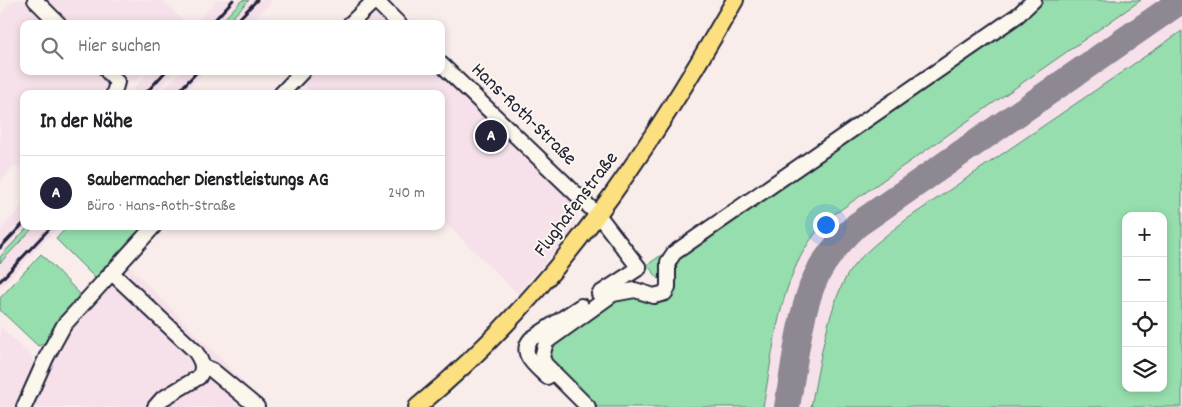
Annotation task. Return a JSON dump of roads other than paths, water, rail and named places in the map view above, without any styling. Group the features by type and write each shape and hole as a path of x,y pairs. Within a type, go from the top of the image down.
{"main road":[{"name":"Flughafenstraße","path":"417,407 498,333 599,216 669,113 735,0"}],"street":[{"path":"35,0 55,20"},
{"path":"354,20 374,0 395,20"},
{"path":"588,407 545,364 542,357 546,342 613,294 635,290 654,296 663,291 668,287 668,262 674,253 1018,15 1034,0"},
{"name":"Hans-Roth-Straße","path":"445,68 599,216 639,268 531,339 525,350 530,359 576,407"},
{"path":"111,75 117,82 115,90"},
{"path":"285,90 299,75"},
{"path":"24,407 46,358 64,325 150,230"},
{"path":"111,272 194,351 202,366 212,370 257,407"},
{"path":"154,407 162,398 199,377 202,366"}],"railway":[{"path":"215,20 233,0"},
{"path":"238,20 257,0"},
{"path":"149,90 162,75"},
{"path":"180,90 194,75"},
{"path":"0,248 20,227"},
{"path":"0,281 48,230"}],"place":[{"name":"Saubermacher Dienstleistungs AG","path":"491,136"}]}
